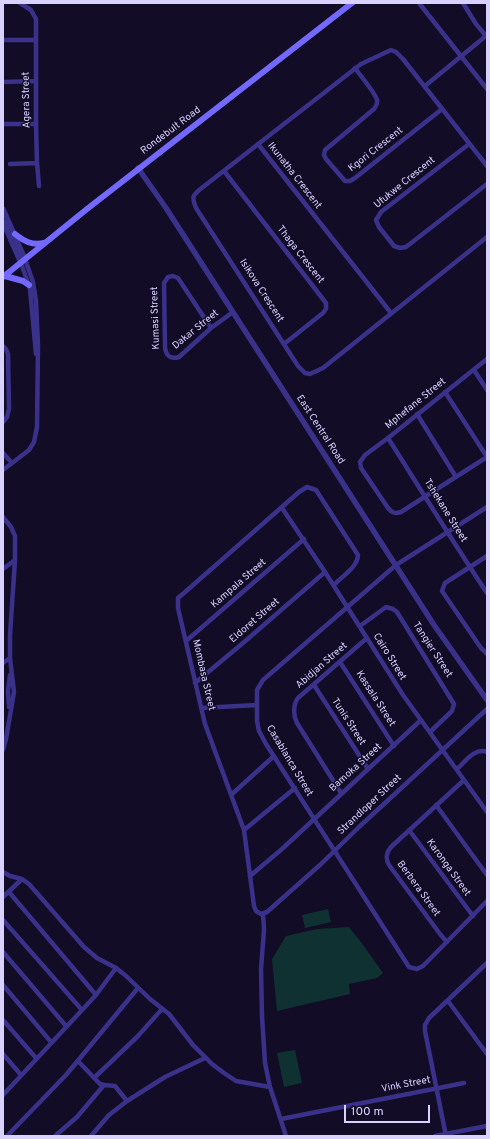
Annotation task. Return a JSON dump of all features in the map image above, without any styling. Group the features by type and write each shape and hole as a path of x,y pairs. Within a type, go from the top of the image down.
{"main road":[{"name":"Rondebult Road","path":"4,277 138,168 352,3"},
{"path":"15,234 23,241 34,244 44,243"},
{"path":"4,277 23,281 29,286"}],"street":[{"name":"Agera Street","path":"20,3 31,10 36,19 36,124 39,186"},
{"path":"419,3 487,89"},
{"path":"425,86 487,36 476,24 463,3"},
{"path":"3,40 35,40"},
{"name":"Ikunatha Crescent","path":"391,314 258,144 355,68 371,58 386,52 394,51 399,54 425,86 487,166"},
{"name":"Kgori Crescent","path":"355,68 375,94 377,104 374,109 325,150 324,155 326,159 344,181 350,181 355,178 442,109"},
{"path":"3,82 36,81"},
{"path":"3,124 36,124"},
{"name":"Isikova Crescent","path":"258,144 194,194 193,201 301,369 306,374 312,374 323,368 391,314"},
{"name":"Ufukwe Crescent","path":"469,144 381,212 377,217 377,224 394,246 400,248 406,247 487,184"},
{"path":"10,164 37,163"},
{"name":"East Central Road","path":"138,168 166,208 454,653 487,700"},
{"name":"Thaga Crescent","path":"224,171 326,304 326,309 323,313 284,344"},
{"path":"3,209 15,234 29,286 34,344 37,357"},
{"path":"3,222 23,261 35,293 38,328 38,427 36,436 28,450 3,470"},
{"path":"391,314 487,237"},
{"name":"Kumasi Street","path":"170,358 166,354 165,345 164,283 168,277 173,276 178,278 211,328"},
{"name":"Dakar Street","path":"170,358 179,357 211,328 233,312"},
{"path":"3,346 8,354 8,413 3,422"},
{"name":"Mphefane Street","path":"426,497 401,512 395,514 392,513 360,465 360,460 365,454 388,438 487,360"},
{"path":"474,370 487,390"},
{"path":"3,381 8,378"},
{"path":"426,497 487,457 445,392"},
{"path":"417,414 456,476"},
{"name":"Tshekane Street","path":"388,438 487,593"},
{"path":"3,453 12,463"},
{"name":"Mombasa Street","path":"263,914 258,913 254,909 244,830 205,724 178,603 180,596 304,488 316,490 358,555 358,559 355,564 334,585"},
{"name":"Casablanca Street","path":"447,942 423,966 417,969 411,968 406,964 259,731 257,721 258,690 263,680 396,564 487,507"},
{"name":"Cairo Street","path":"282,508 304,539 421,720 487,812"},
{"path":"3,519 12,526 15,536 15,560 10,635 11,670 8,691 10,711 3,750"},
{"name":"Kampala Street","path":"186,641 304,539"},
{"path":"487,556 444,583 442,591 481,648 487,654"},
{"path":"3,569 15,560"},
{"name":"Eldoret Street","path":"195,683 325,572"},
{"name":"Tangier Street","path":"360,626 386,607 397,612 454,704 452,711 430,732"},
{"path":"3,632 10,635"},
{"name":"Abidjan Street","path":"342,793 295,718 295,702 367,638"},
{"path":"3,663 10,658"},
{"name":"Kassala Street","path":"340,662 394,746"},
{"name":"Tunis Street","path":"314,685 368,769"},
{"path":"201,708 258,705"},
{"name":"Strandloper Street","path":"263,914 321,864 487,709"},
{"name":"Bamoka Street","path":"250,876 282,849 421,720"},
{"path":"457,769 477,751 481,750 487,752"},
{"path":"231,795 274,756"},
{"name":"Berbera Street","path":"447,942 386,859 386,854 389,849 409,830 464,780"},
{"path":"244,830 295,788"},
{"path":"436,805 487,875"},
{"name":"Karonga Street","path":"409,830 473,916"},
{"path":"3,872 10,876 22,879 38,892 84,947 96,958 116,968 125,975 169,1014 205,1058 236,1081 270,1087"},
{"path":"3,897 22,879"},
{"path":"10,892 96,995"},
{"path":"447,942 487,902"},
{"path":"263,914 264,930 261,969 262,1016 266,1063 270,1087 286,1136"},
{"path":"3,920 82,1010"},
{"path":"3,952 66,1026"},
{"path":"446,1135 425,1026 429,1018 486,965"},
{"path":"4,1091 21,1075 96,995 116,968"},
{"path":"3,985 51,1042"},
{"path":"7,1136 78,1061 138,988"},
{"path":"448,1000 487,1054"},
{"path":"94,1078 138,1036 162,1009"},
{"path":"3,1020 36,1058"},
{"path":"3,1054 21,1075"},
{"path":"91,1136 109,1115 127,1101 165,1077 205,1058"},
{"path":"78,1061 94,1078 104,1085 115,1086 127,1101"},
{"name":"Vink Street","path":"280,1119 464,1083"},
{"path":"55,1136 77,1118 104,1085"},
{"path":"435,1136 487,1126"}],"green space":[{"path":"328,909 331,922 305,928 302,915"},
{"path":"349,927 383,973 377,978 349,984 350,994 277,1011 272,959 286,936 317,929"},
{"path":"295,1050 302,1083 284,1087 277,1053"}]}
